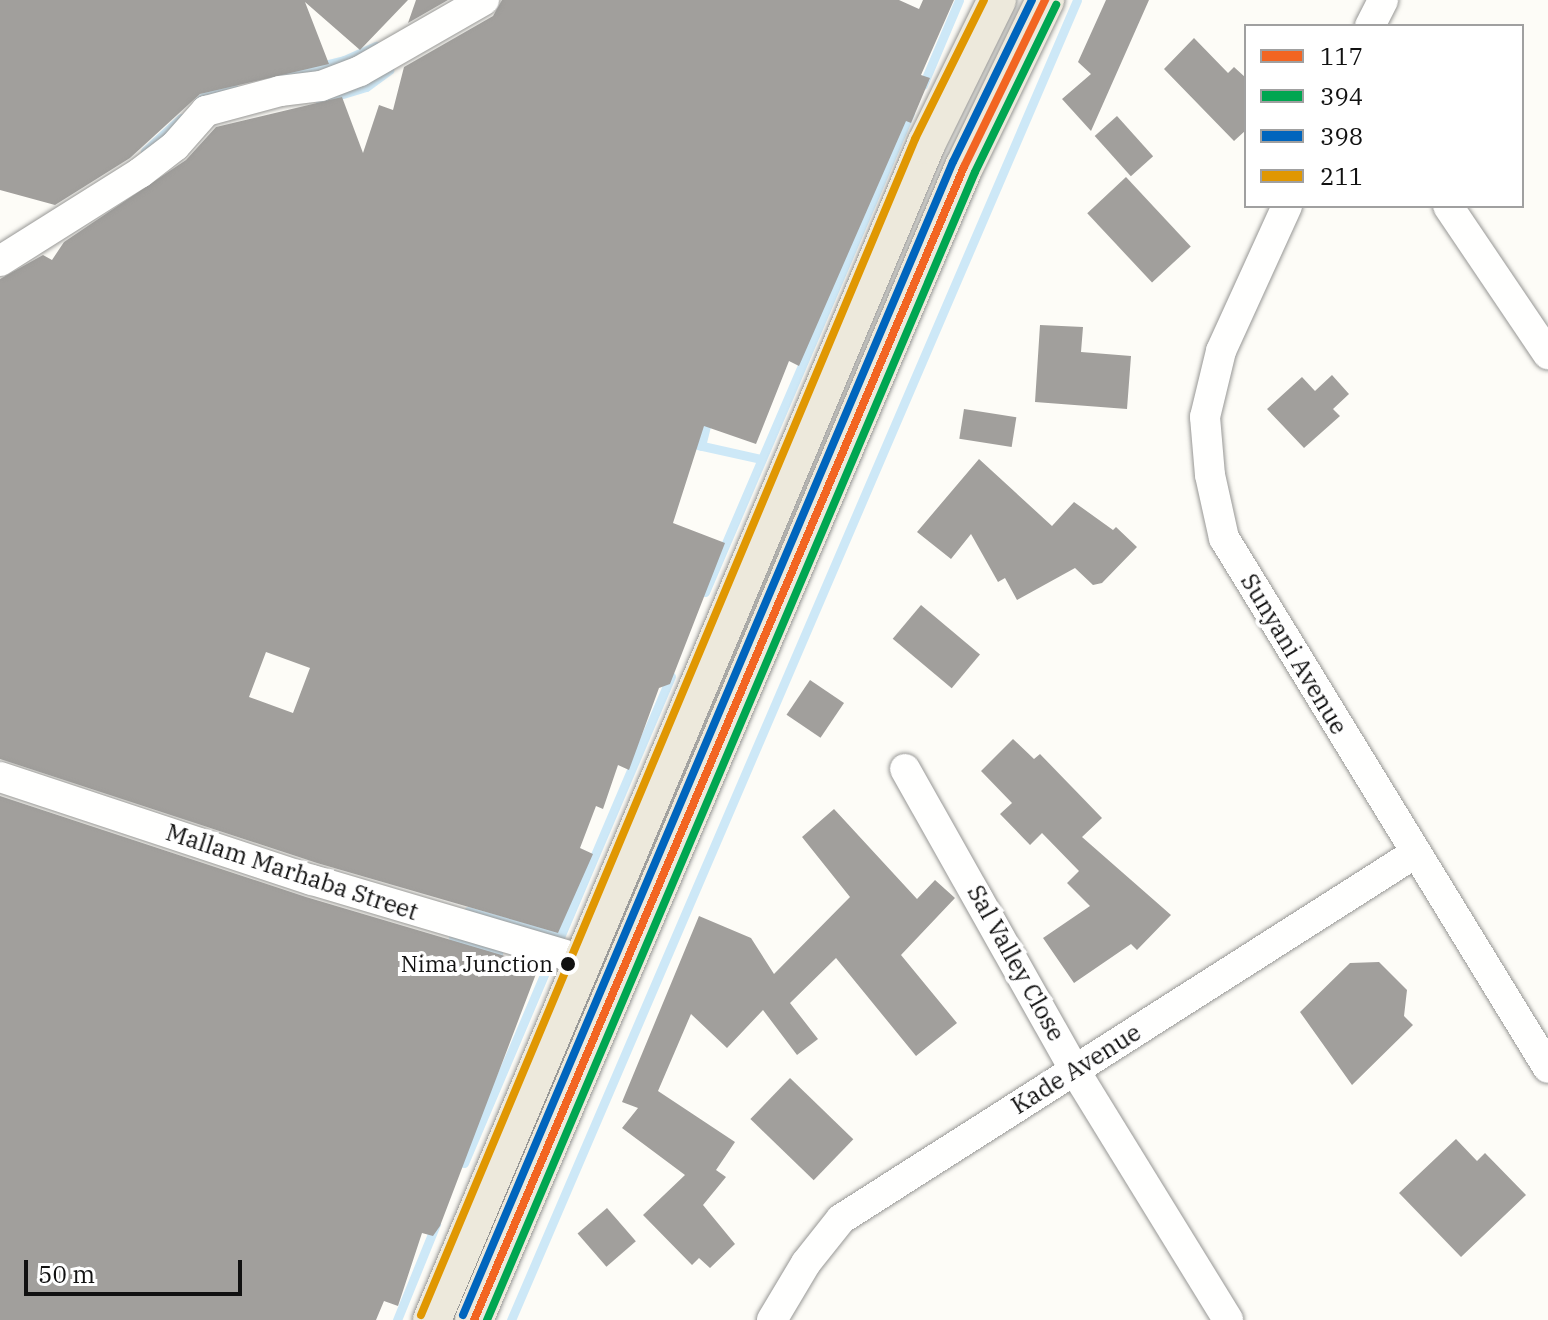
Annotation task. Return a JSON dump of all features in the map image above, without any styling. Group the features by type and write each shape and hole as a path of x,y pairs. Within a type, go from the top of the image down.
{"main road":[{"path":"432,1320 586,961 926,144 997,0"},
{"path":"474,1320 964,167 1045,0"}],"street":[{"path":"0,261 140,173 175,146 206,111 280,91 321,86 360,71 484,0"},
{"path":"1371,24 1383,0"},
{"name":"Sunyani Avenue","path":"1286,208 1221,351 1205,417 1210,475 1224,538 1414,854 1548,1068"},
{"path":"1449,208 1548,354"},
{"name":"Sal Valley Close","path":"905,769 1075,1071 1228,1320"},
{"name":"Mallam Marhaba Street","path":"0,777 312,880 586,961"},
{"name":"Kade Avenue","path":"772,1320 806,1263 841,1219 1414,854"}],"building":[{"path":"0,0 408,0 360,50 305,2 329,64 200,94 130,158 55,205 0,190"},
{"path":"416,0 448,0 408,23"},
{"path":"502,0 899,0 919,9 923,0 954,0 921,75 930,78 911,123 906,121 799,366 789,361 756,444 704,426 673,523 725,543 670,684 659,688 629,770 618,765 603,809 596,806 580,848 593,854 558,933 317,863 0,759 0,279 43,255 52,260 64,242 186,160 216,127 342,97 363,153 379,105 393,110 404,67 493,16","holes":["266,652 310,668 293,713 249,697"]},
{"path":"1106,0 1149,0 1091,131 1062,99 1091,74 1078,62"},
{"path":"1194,38 1228,73 1234,67 1244,76 1244,132 1234,141 1164,69"},
{"path":"1117,116 1153,156 1131,176 1095,136"},
{"path":"1126,177 1191,246 1152,283 1087,213"},
{"path":"1040,325 1083,327 1081,352 1131,356 1127,409 1035,402"},
{"path":"1332,375 1349,394 1333,409 1340,416 1304,448 1267,409 1302,377 1315,391"},
{"path":"964,409 1016,417 1012,447 959,439"},
{"path":"979,459 1052,526 1074,502 1113,530 1116,527 1137,547 1102,583 1093,585 1075,568 1017,600 1005,578 998,582 971,534 951,559 917,532"},
{"path":"921,605 980,654 952,688 893,639"},
{"path":"810,680 844,703 821,738 787,715"},
{"path":"1013,739 1034,759 1040,754 1102,818 1082,837 1171,915 1137,950 1131,944 1074,983 1043,938 1090,906 1067,883 1079,871 1042,833 1030,845 1000,814 1012,803 981,771"},
{"path":"0,796 306,897 539,966 440,1226 433,1236 422,1233 398,1306 384,1301 376,1320 0,1320"},
{"path":"834,809 917,899 935,880 955,898 901,955 957,1023 916,1056 836,958 790,1003 818,1039 797,1055 763,1010 727,1048 691,1014 658,1091 735,1142 716,1170 726,1177 703,1205 735,1244 710,1268 699,1258 692,1265 643,1215 685,1175 622,1128 638,1108 622,1102 699,916 751,938 774,974 850,897 802,837"},
{"path":"1379,962 1407,990 1404,1016 1413,1025 1352,1085 1300,1012 1350,963"},
{"path":"790,1078 853,1139 814,1180 750,1119"},
{"path":"1456,1139 1477,1161 1485,1153 1526,1195 1461,1257 1399,1193"},
{"path":"607,1208 636,1241 606,1267 578,1234"}],"waterway":[{"path":"923,85 959,0"},
{"path":"511,1320 1077,0"},
{"path":"272,78 344,60 376,46"},
{"path":"320,101 366,87 389,70"},
{"path":"198,102 207,93 235,89"},
{"path":"705,592 910,113"},
{"path":"145,151 181,118"},
{"path":"701,446 708,418"},
{"path":"698,445 761,459"},
{"path":"464,1163 671,676"},
{"path":"468,911 560,937"},
{"path":"453,937 498,953"},
{"path":"397,1320 436,1224"}],"transit line":[{"name":"211","path":"421,1315 915,139 984,0"},
{"name":"398","path":"463,1315 953,162 1032,0"},
{"name":"117","path":"474,1320 964,167 1045,0"},
{"name":"394","path":"487,1320 975,172 1056,5"}],"place":[{"name":"Nima Junction","path":"568,964"}]}
